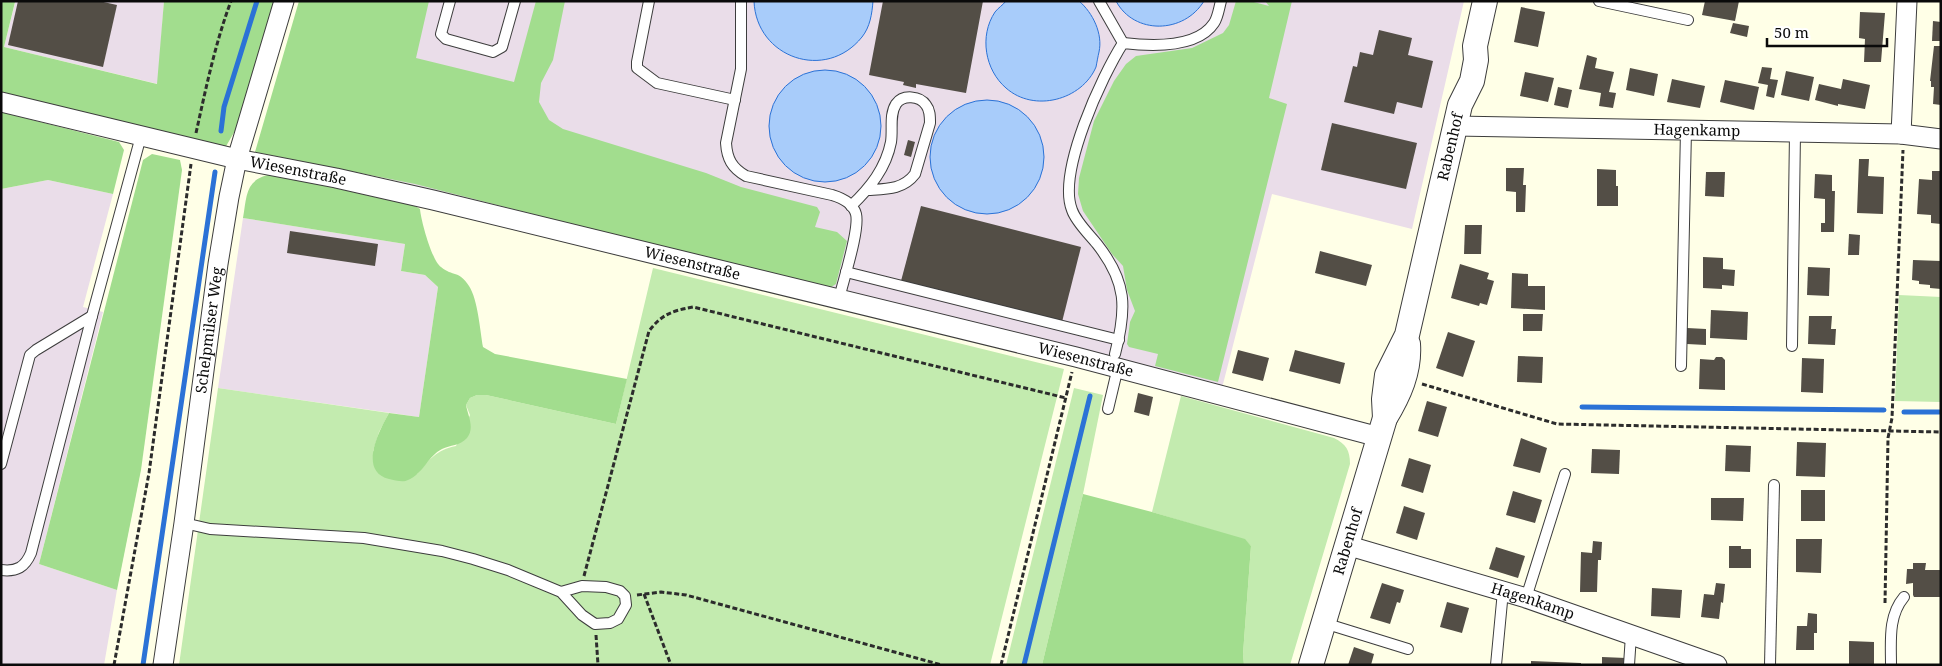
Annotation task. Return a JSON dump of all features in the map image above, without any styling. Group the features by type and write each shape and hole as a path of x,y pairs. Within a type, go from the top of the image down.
{"street":[{"name":"Schelpmilser Weg","path":"162,665 184,523 219,255 237,159 284,1"},
{"name":"Rabenhof","path":"1382,428 1387,375 1407,334 1457,116 1472,81 1476,60 1475,46 1485,1"},
{"path":"1901,134 1907,1"},
{"name":"Wiesenstraße","path":"1,102 237,159 336,178 433,200 1076,357 1117,361 1382,428"},
{"name":"Hagenkamp","path":"1457,116 1686,130 1901,134 1941,139"},
{"name":"Rabenhof","path":"1311,665 1382,428 1405,378 1408,354 1407,334"},
{"name":"Hagenkamp","path":"1346,545 1526,598 1631,635 1685,659 1717,665"}],"lane":[{"path":"450,1 441,34 446,39 493,52 502,47 515,1"},
{"path":"649,1 636,62 638,68 657,83 735,100"},
{"path":"740,1 742,54 726,143 726,154 736,171 746,176 832,195 844,199 851,206 856,213 856,228 838,299"},
{"path":"1099,1 1123,43"},
{"path":"1123,43 1162,45 1183,42 1200,36 1214,23 1221,1"},
{"path":"1599,1 1688,20"},
{"path":"1108,409 1123,322 1120,284 1108,258 1072,212 1068,196 1069,182 1084,124 1100,86 1123,43"},
{"path":"851,206 868,190 882,168 890,143 892,114 896,104 899,100 908,97 922,100 928,106 930,123 915,174 910,180 899,187 868,190"},
{"path":"1681,366 1686,130"},
{"path":"1792,346 1795,133"},
{"path":"1,570 13,572 26,564 31,553 141,136"},
{"path":"846,272 1119,340"},
{"path":"1,464 30,355 92,316"},
{"path":"1526,598 1565,474"},
{"path":"1770,665 1774,484"},
{"path":"184,523 210,529 364,538 405,544 473,559 508,570 561,592 582,615 595,624 610,623 618,619 626,605 625,596 620,591 606,587 582,586 561,592"},
{"path":"1496,665 1503,591"},
{"path":"1890,665 1892,623 1897,605 1904,597"},
{"path":"1324,623 1408,650"},
{"path":"1629,665 1631,635"}],"path":[{"path":"114,665 149,473 193,149 220,32 232,1"},
{"path":"1884,606 1888,438 1892,418 1903,150 1901,134"},
{"path":"582,586 649,331 658,320 674,310 693,307 1066,398"},
{"path":"1002,665 1076,357"},
{"path":"1405,378 1557,424 1941,432"},
{"path":"625,596 661,592 686,595 942,665"},
{"path":"644,594 670,665"},
{"path":"595,624 598,665"}],"shaded area":[{"path":"10,1 164,1 158,84 4,47 15,3"},
{"path":"380,1 1464,1 1412,229 1272,194 1222,388 381,177"},
{"path":"48,180 113,194 83,307 103,312 39,564 117,590 104,665 1,665 1,189"},
{"path":"243,218 405,244 401,271 425,275 438,287 419,417 218,388"}],"green space":[{"path":"1,1 15,2 4,47 157,84 164,1 274,1 236,129 225,148 1,93"},
{"path":"299,1 429,1 416,58 514,82 536,1 565,1 553,60 541,83 539,102 549,120 563,129 706,173 741,187 817,207 820,212 815,227 837,232 847,241 836,284 828,289 415,184 255,152"},
{"path":"1236,1 1250,1 1269,6 1265,1 1292,1 1269,98 1287,104 1218,382 1155,366 1158,354 1129,347 1127,344 1130,322 1135,311 1127,290 1123,266 1112,254 1083,211 1078,194 1079,178 1094,121 1114,81 1126,64 1136,56 1192,48 1223,33 1229,25"},
{"path":"1,112 119,142 124,150 113,194 48,180 1,189"},
{"path":"152,154 180,160 182,170 141,470 117,590 39,564 143,160"},
{"path":"272,174 415,206 420,209 422,222 434,257 445,270 462,278 472,292 477,307 483,347 495,354 627,379 616,424 486,395 477,395 470,398 466,405 471,426 469,434 464,441 437,452 418,474 406,481 389,479 380,475 375,468 374,450 380,430 389,413 419,417 438,287 425,275 401,271 405,244 243,218 247,195 252,184 263,176"},
{"path":"653,268 1064,369 990,665 179,665 218,388 389,413 379,432 373,451 417,474 438,453 456,446 470,415 466,405 470,398 477,395 486,395 616,424"},
{"path":"1899,295 1941,297 1941,402 1895,401"},
{"path":"1074,388 1103,395 1083,494 1042,665 1006,665"},
{"path":"1181,396 1334,438 1342,443 1348,451 1350,464 1290,665 1244,665 1243,654 1251,546 1245,540 1152,512"},
{"path":"1083,494 1245,539 1251,546 1243,654 1244,665 1042,665"}],"water":[{"path":"754,1 873,1 870,20 862,37 847,51 830,58 813,60 795,57 780,49 767,37 758,21"},
{"path":"1006,1 1079,1 1084,6 1096,24 1100,45 1096,67 1080,88 1069,95 1056,99 1030,100 1017,96 999,81 989,62 986,42 990,21 995,12"},
{"path":"1116,1 1204,1 1195,12 1184,20 1159,26 1146,25 1135,20 1124,12"},
{"path":"825,70 847,74 865,86 877,104 881,126 877,148 865,166 847,178 825,182 803,178 785,166 773,148 769,126 773,104 785,86 803,74"},
{"path":"987,100 1009,105 1027,117 1039,135 1044,157 1039,179 1027,197 1009,209 987,214 965,209 947,197 935,179 930,157 935,135 947,117 965,105"}],"building":[{"path":"18,1 99,1 117,5 103,67 8,45"},
{"path":"883,1 983,1 966,93 916,84 916,88 903,85 904,82 869,75"},
{"path":"1705,1 1739,1 1735,21 1702,15"},
{"path":"1521,7 1545,12 1538,47 1514,42"},
{"path":"1860,12 1885,13 1881,62 1864,62 1865,39 1859,38"},
{"path":"1933,21 1941,22 1941,41 1932,41"},
{"path":"1733,23 1749,26 1747,37 1730,33"},
{"path":"1379,30 1412,38 1408,55 1433,61 1422,108 1397,102 1394,114 1344,102 1353,66 1357,67 1360,52 1373,55"},
{"path":"1934,46 1941,46 1941,105 1933,104 1934,87 1931,87 1930,81"},
{"path":"1587,55 1597,58 1595,68 1614,72 1609,92 1616,93 1613,108 1599,106 1601,93 1579,89"},
{"path":"1762,67 1772,68 1770,79 1778,80 1774,98 1766,96 1768,85 1758,83"},
{"path":"1630,68 1658,74 1654,96 1626,90"},
{"path":"1786,71 1814,77 1809,101 1781,95"},
{"path":"1525,72 1554,78 1548,102 1520,96"},
{"path":"1672,79 1705,86 1700,108 1667,102"},
{"path":"1843,79 1870,85 1865,109 1838,104 1838,106 1815,100 1819,84 1841,89"},
{"path":"1725,80 1759,87 1754,110 1720,102"},
{"path":"1558,87 1572,90 1568,108 1554,105"},
{"path":"1332,123 1417,143 1406,189 1321,170"},
{"path":"908,140 915,142 911,157 904,155"},
{"path":"1859,159 1869,159 1868,176 1884,177 1883,214 1857,213"},
{"path":"1506,168 1524,168 1523,185 1526,185 1525,212 1516,212 1516,192 1506,191"},
{"path":"1597,169 1616,170 1618,206 1597,206"},
{"path":"1932,171 1941,171 1941,224 1931,223 1931,215 1917,214 1919,179 1932,180"},
{"path":"1706,172 1725,172 1724,197 1705,196"},
{"path":"1815,174 1832,175 1832,191 1835,191 1834,232 1821,232 1821,223 1825,223 1825,199 1814,198"},
{"path":"921,206 1081,247 1062,322 901,281"},
{"path":"1465,225 1482,225 1481,254 1464,254"},
{"path":"290,231 378,244 375,266 287,253"},
{"path":"1849,234 1860,235 1859,255 1848,255"},
{"path":"1320,251 1372,265 1366,286 1315,273"},
{"path":"1703,257 1723,258 1723,269 1735,270 1734,286 1722,285 1722,289 1703,288"},
{"path":"1913,260 1941,261 1941,289 1930,288 1930,285 1919,284 1919,281 1912,280"},
{"path":"1460,264 1489,273 1487,279 1494,281 1487,305 1480,303 1479,306 1451,298"},
{"path":"1808,267 1830,268 1829,296 1807,295"},
{"path":"1512,273 1528,274 1528,286 1545,286 1545,310 1511,308"},
{"path":"1711,310 1748,312 1747,340 1710,338"},
{"path":"1523,314 1543,314 1542,331 1523,331"},
{"path":"1809,316 1832,316 1831,329 1836,329 1835,345 1808,344"},
{"path":"1687,328 1706,329 1706,345 1687,344"},
{"path":"1448,332 1475,341 1463,377 1436,368"},
{"path":"1238,350 1269,358 1263,381 1232,373"},
{"path":"1295,350 1345,363 1340,384 1289,371"},
{"path":"1518,356 1543,357 1542,383 1517,382"},
{"path":"1716,357 1722,357 1725,360 1725,390 1699,389 1700,359 1714,360"},
{"path":"1802,358 1824,359 1823,393 1801,392"},
{"path":"1138,393 1153,397 1149,416 1134,412"},
{"path":"1427,401 1447,407 1438,437 1418,431"},
{"path":"1521,438 1547,448 1540,473 1513,466"},
{"path":"1797,442 1826,443 1825,477 1796,476"},
{"path":"1726,445 1751,446 1750,472 1725,471"},
{"path":"1592,449 1620,450 1619,474 1591,473"},
{"path":"1409,458 1431,465 1423,493 1401,486"},
{"path":"1801,490 1825,490 1825,521 1801,521"},
{"path":"1513,491 1542,500 1535,523 1506,515"},
{"path":"1711,498 1744,498 1743,521 1711,520"},
{"path":"1404,506 1425,513 1417,540 1396,533"},
{"path":"1796,539 1822,539 1821,573 1796,572"},
{"path":"1593,541 1602,542 1601,560 1598,560 1597,592 1580,592 1581,552 1592,553"},
{"path":"1729,546 1741,546 1741,549 1751,549 1751,568 1729,568"},
{"path":"1496,547 1525,556 1518,578 1489,569"},
{"path":"1913,563 1926,563 1925,570 1941,570 1941,597 1914,597 1913,583 1906,584 1907,569 1913,569"},
{"path":"1382,583 1404,590 1400,603 1397,602 1390,624 1370,618"},
{"path":"1716,583 1725,584 1719,619 1701,617 1704,594 1714,595"},
{"path":"1652,588 1682,590 1680,618 1651,616"},
{"path":"1447,602 1469,608 1462,633 1440,627"},
{"path":"1808,613 1817,614 1817,633 1814,633 1814,650 1796,650 1797,626 1807,626"},
{"path":"1849,641 1874,642 1874,665 1849,665"},
{"path":"1354,647 1374,654 1371,665 1348,665"},
{"path":"1602,657 1626,658 1626,665 1602,665"},
{"path":"1531,661 1581,663 1581,665 1531,665"}],"waterway":[{"path":"221,131 224,107 257,1"},
{"path":"143,665 215,172"},
{"path":"1024,665 1090,396"},
{"path":"1582,407 1884,410"},
{"path":"1904,412 1941,412"}]}
